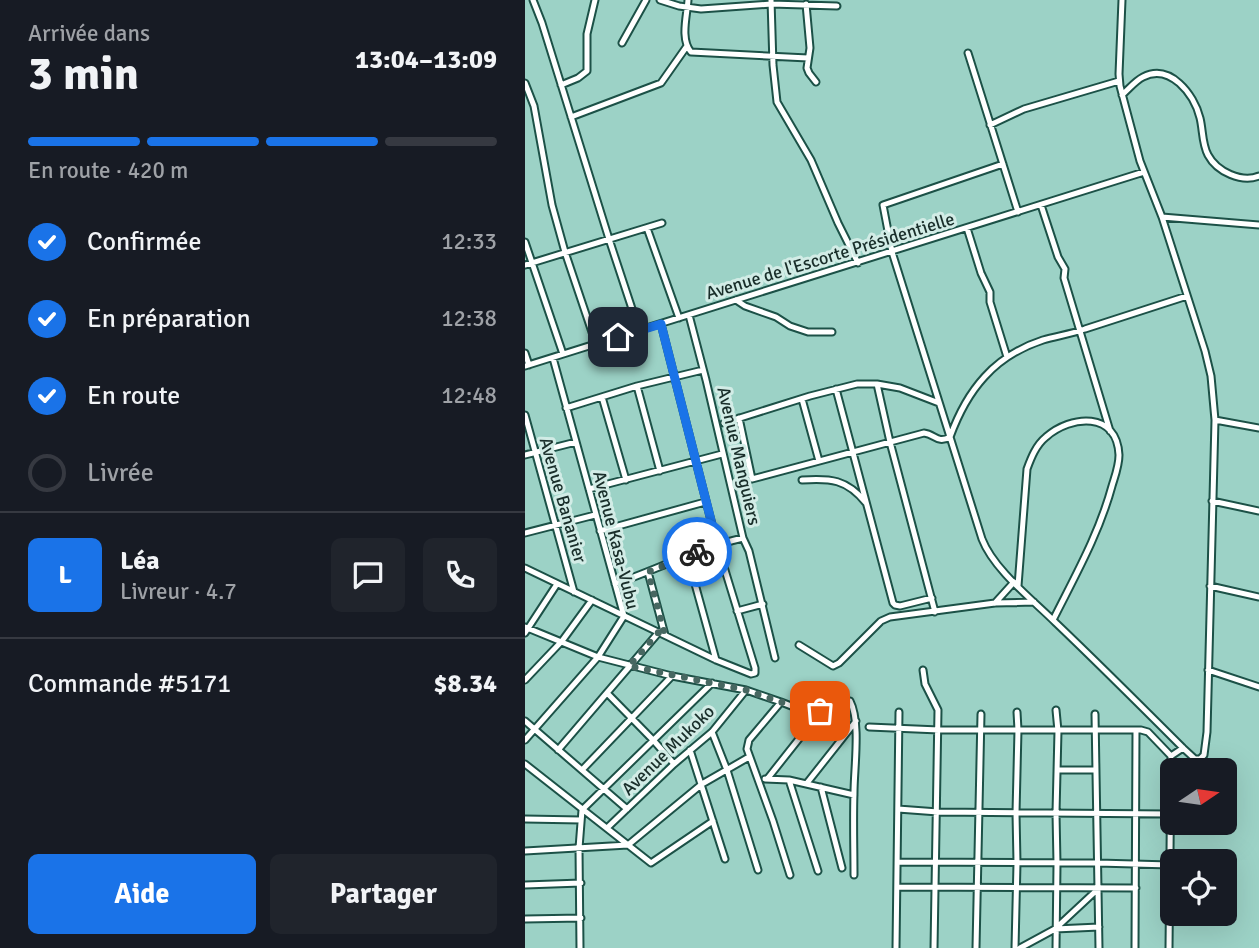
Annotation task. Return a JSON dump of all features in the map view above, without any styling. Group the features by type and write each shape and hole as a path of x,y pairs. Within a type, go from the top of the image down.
{"street":[{"path":"533,0 639,330"},
{"path":"561,86 587,71 587,34 595,0"},
{"path":"622,43 646,0"},
{"path":"660,0 701,9 771,2 837,6"},
{"path":"688,0 685,30 688,50 695,53 808,58"},
{"path":"734,0 736,7"},
{"path":"1003,164 883,205 891,252 986,549 992,559 1034,602 1183,748 1195,759 1200,759 1204,755 1207,732 1215,420 1213,392 1209,363 1162,217 1144,172 1122,95 1119,81 1122,0"},
{"path":"771,2 778,102 811,160 858,263"},
{"path":"806,4 809,73 816,82"},
{"path":"571,117 661,83 687,46"},
{"path":"968,53 1018,212"},
{"path":"1122,95 1145,76 1163,74 1173,78 1196,106 1205,148 1213,163 1240,178 1259,176"},
{"path":"991,125 1024,109 1119,81"},
{"path":"525,83 534,106 536,129 552,205 596,344"},
{"name":"Avenue de l'Escorte Présidentielle","path":"527,366 1144,172"},
{"path":"1041,205 1058,257 1065,269 1064,278 1119,455 1105,514 1053,620"},
{"path":"1162,217 1259,225"},
{"path":"528,264 662,223"},
{"path":"647,228 679,318"},
{"path":"967,228 990,292 990,302 1007,357"},
{"path":"525,242 528,264 563,354"},
{"path":"950,437 958,414 976,385 1007,357 1044,340 1187,296"},
{"path":"736,300 807,332 832,332"},
{"name":"Avenue Manguiers","path":"689,315 775,658"},
{"path":"525,568 716,660 751,674 755,673 705,502 661,324"},
{"path":"525,353 527,366"},
{"name":"Avenue Kasa-Vubu","path":"525,740 598,657 624,615 552,358"},
{"path":"566,408 703,370"},
{"path":"724,423 852,385 877,384 900,388 939,403"},
{"path":"877,384 935,612"},
{"path":"638,386 660,471"},
{"path":"836,389 895,606 932,598"},
{"path":"602,397 626,480"},
{"path":"802,399 819,461"},
{"name":"Avenue Bananier","path":"525,415 574,592"},
{"path":"739,418 752,479 924,433 939,440 950,437"},
{"path":"1215,420 1259,428"},
{"path":"995,603 1016,584 1027,469 1038,445 1059,428 1072,422 1100,422 1110,431"},
{"path":"525,455 576,442"},
{"path":"589,489 723,454"},
{"path":"802,481 826,478 842,483 856,492 867,505"},
{"path":"1212,501 1259,511"},
{"path":"600,531 705,502"},
{"path":"525,533 595,515"},
{"path":"615,584 717,544 743,538"},
{"path":"687,555 716,660"},
{"path":"648,572 662,633"},
{"path":"557,584 526,630 562,641 598,657 672,676 746,690 817,716"},
{"path":"1210,586 1259,597"},
{"path":"525,680 562,641 592,600"},
{"path":"799,645 833,666 885,618 995,603 1034,602"},
{"path":"737,611 763,604"},
{"path":"558,750 629,666 662,633"},
{"path":"923,670 925,684 938,710 939,730 935,948"},
{"path":"1208,670 1259,687"},
{"path":"582,769 672,676"},
{"path":"580,948 579,848 582,810 712,683"},
{"name":"Avenue Mukoko","path":"607,828 712,732 746,690"},
{"path":"607,693 674,764"},
{"path":"768,778 830,700"},
{"path":"850,701 856,721 854,875"},
{"path":"781,702 747,745 790,875"},
{"path":"1056,710 1056,948"},
{"path":"896,948 899,712"},
{"path":"1014,948 1017,712"},
{"path":"976,948 981,714"},
{"path":"1095,714 1099,948"},
{"path":"525,721 627,809"},
{"path":"807,783 856,721"},
{"path":"869,727 939,730 1145,730 1171,756 1183,748"},
{"path":"1135,948 1136,730"},
{"path":"712,732 727,770 758,870"},
{"path":"690,750 725,859"},
{"path":"525,851 628,845 702,784 749,757"},
{"path":"525,764 653,863 713,821"},
{"path":"1057,770 1096,770"},
{"path":"759,780 789,780 854,795"},
{"path":"789,780 818,871"},
{"path":"821,787 842,868"},
{"path":"898,809 938,812 1160,814"},
{"path":"525,819 581,820"},
{"path":"898,862 1160,865"},
{"path":"525,885 580,883"},
{"path":"898,887 1136,888"},
{"path":"1020,948 1055,929 1098,889"},
{"path":"525,919 581,918"},
{"path":"1169,926 1169,948"},
{"path":"1055,929 1099,927"}],"way so far":[{"path":"697,552 648,572 665,635 659,632 629,666 746,690 817,716 820,711"}],"route":[{"path":"618,337 661,324 717,544 697,552"}]}
